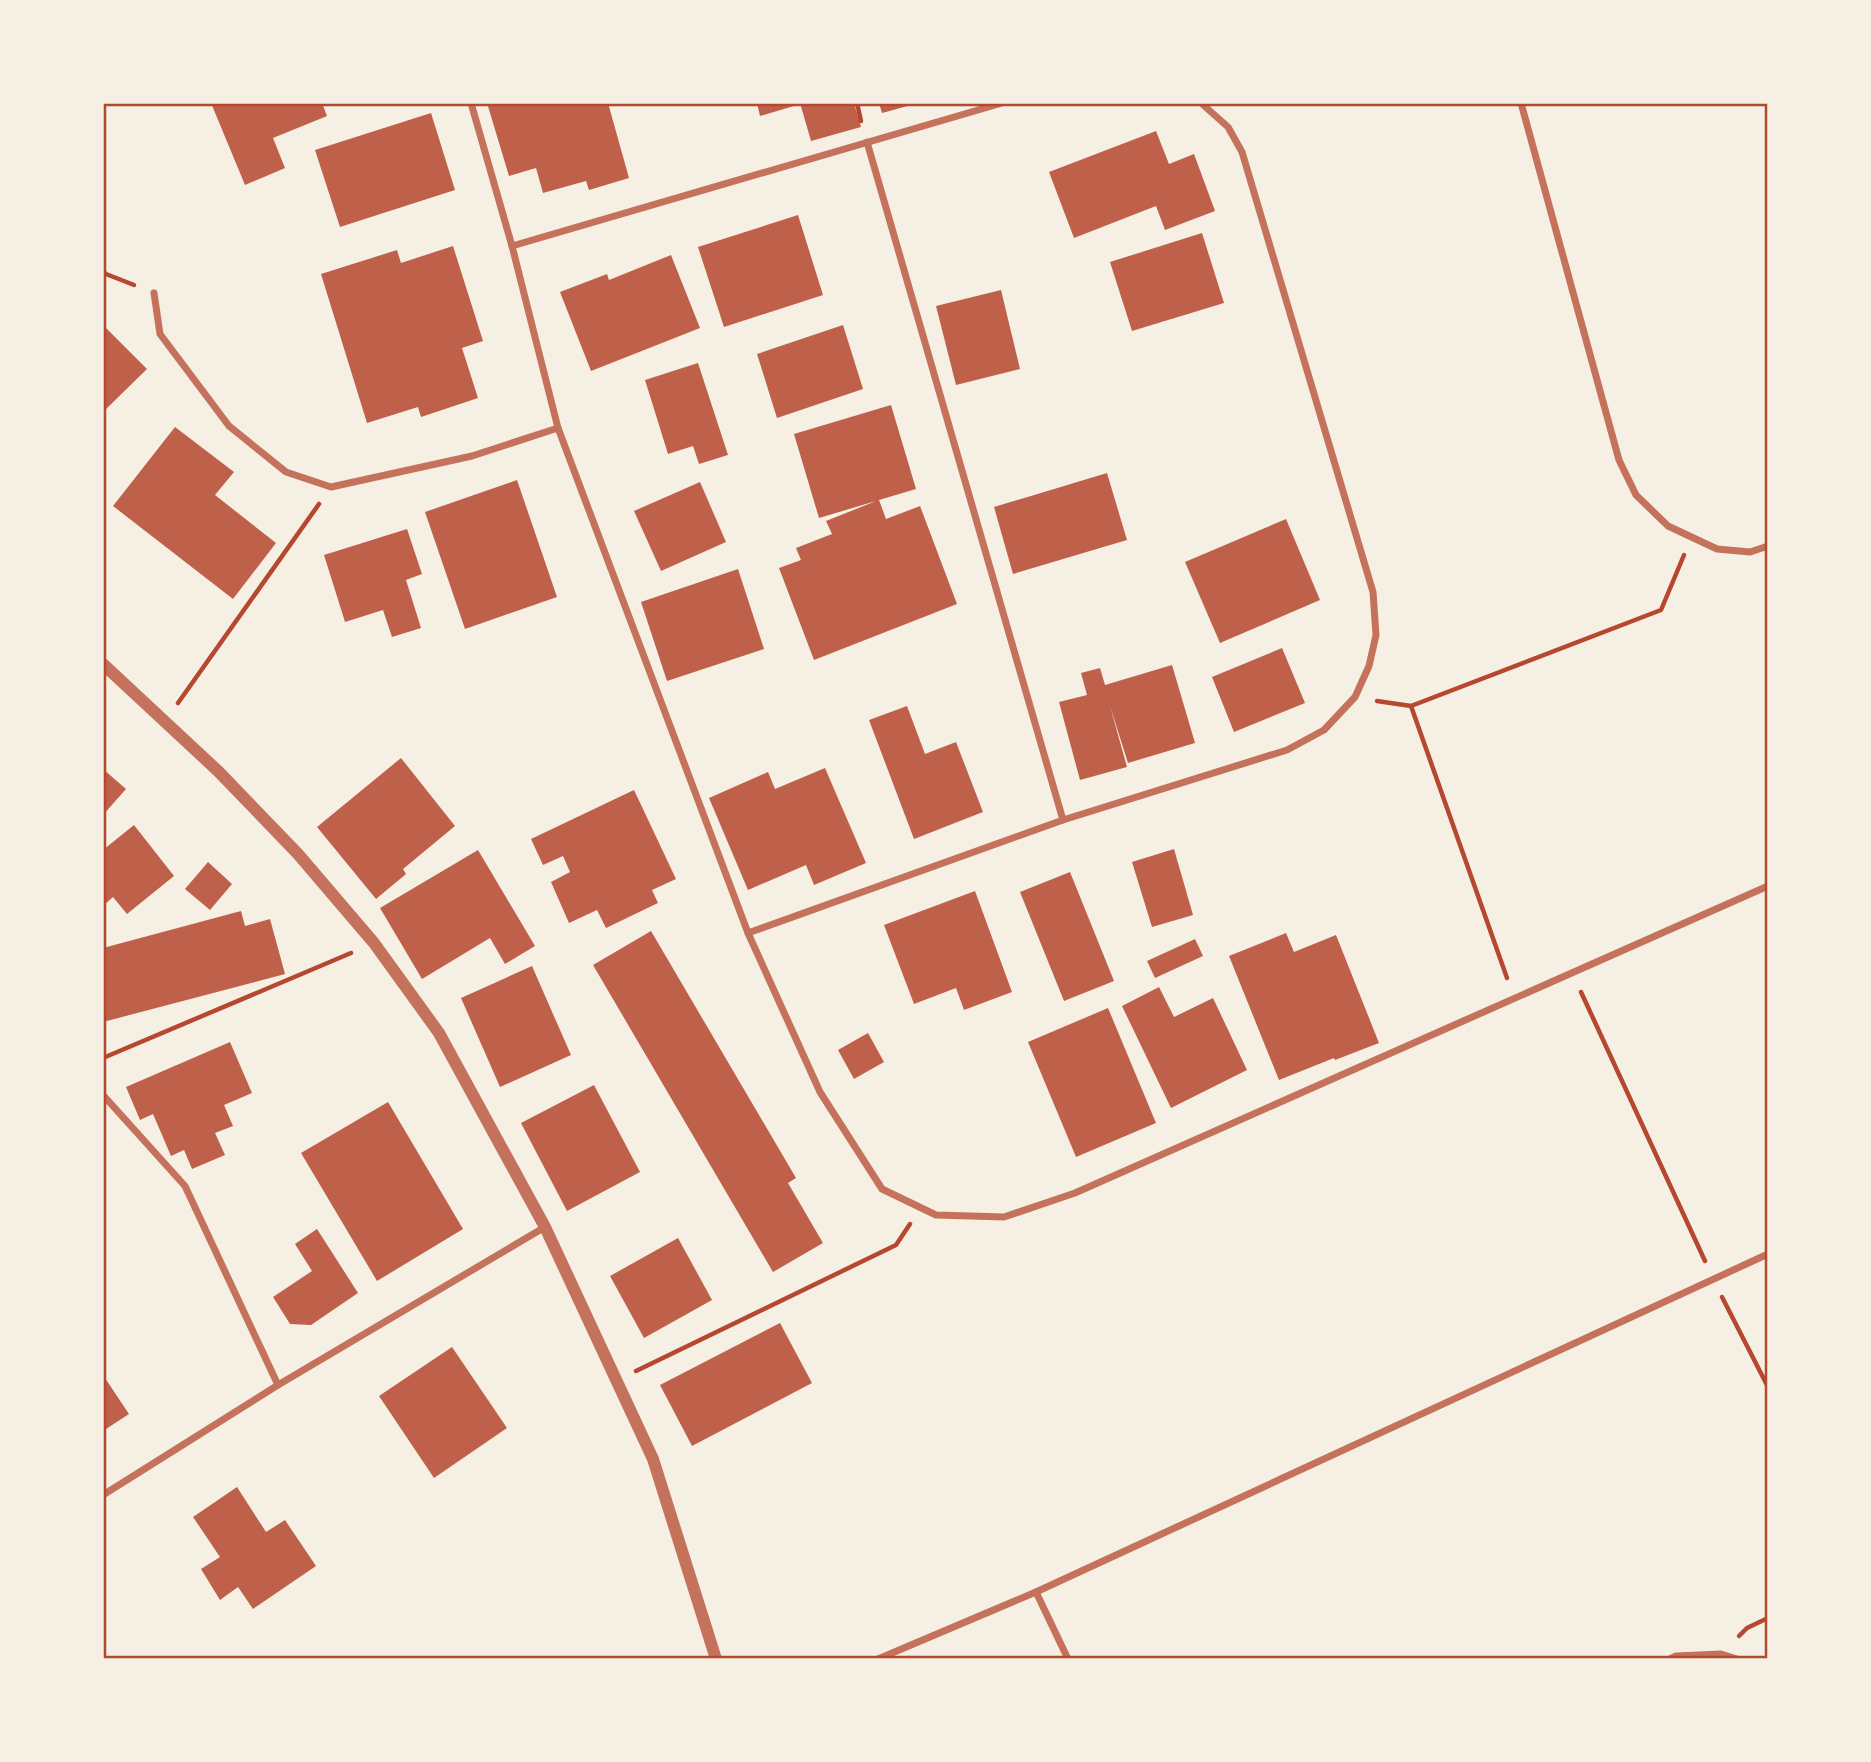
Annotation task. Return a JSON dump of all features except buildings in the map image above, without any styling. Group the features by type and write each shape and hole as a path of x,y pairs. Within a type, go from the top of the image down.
{"street":[{"path":"471,103 512,246 558,428 748,933 820,1092 882,1189 936,1215 1004,1217 1075,1194 1768,886"},
{"path":"512,246 1002,103"},
{"path":"748,933 1063,820 1287,750 1324,730 1355,697 1369,666 1376,635 1373,592 1242,152 1228,127 1200,103"},
{"path":"1521,103 1619,460 1636,495 1668,526 1717,549 1750,552 1768,546"},
{"path":"867,142 1063,820"},
{"path":"154,293 160,334 229,426 286,472 331,487 472,456 558,428"},
{"path":"103,664 166,720 298,854 374,943 439,1033 545,1227 653,1459 716,1659"},
{"path":"103,1095 185,1186 278,1385"},
{"path":"103,1495 278,1385 545,1227"},
{"path":"878,1659 1036,1592 1768,1254"},
{"path":"1036,1592 1068,1659"},
{"path":"1670,1659 1676,1656 1721,1654 1737,1659"}],"path":[{"path":"103,271 154,293"},
{"path":"166,720 331,487"},
{"path":"1355,697 1410,706 1661,610 1691,537"},
{"path":"1410,706 1514,998"},
{"path":"103,1058 374,943"},
{"path":"1572,973 1713,1279 1768,1387"},
{"path":"617,1381 896,1244 921,1207"},
{"path":"1721,1654 1747,1628 1768,1618"}]}
